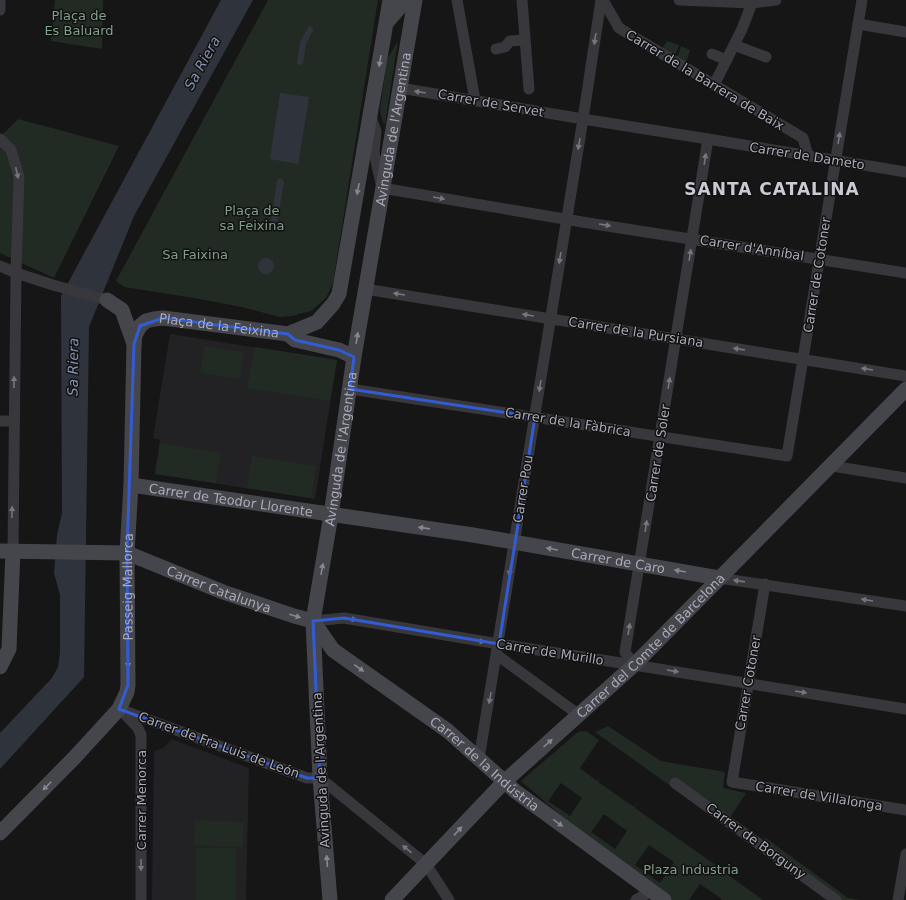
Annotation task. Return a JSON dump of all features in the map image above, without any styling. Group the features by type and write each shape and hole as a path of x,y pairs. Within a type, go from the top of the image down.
{"street":[{"path":"0,0 0,10"},
{"name":"Avinguda de l'Argentina","path":"333,304 339,294 390,0"},
{"path":"387,23 406,0"},
{"name":"Avinguda de l'Argentina","path":"330,900 320,778 313,621 331,515 354,357 415,0"},
{"path":"457,0 475,100"},
{"path":"522,0 529,89"},
{"name":"Carrer de la Barrera de Baix","path":"602,0 619,28 802,138 808,156"},
{"name":"Carrer Pou","path":"479,759 498,650 602,0"},
{"path":"679,0 736,1 752,3 776,0"},
{"name":"Carrer de Cotoner","path":"787,456 862,0"},
{"path":"714,85 742,30 752,3"},
{"path":"858,24 906,32"},
{"path":"496,49 505,47 510,41 525,40"},
{"path":"734,45 766,57"},
{"path":"712,54 727,60"},
{"name":"Carrer de Servet","path":"400,88 708,139"},
{"path":"371,116 376,131 374,152 382,188 566,219"},
{"path":"0,139 11,150 19,176 14,421 6,551 9,650 0,667"},
{"name":"Carrer de Dameto","path":"708,139 906,172"},
{"name":"Carrer de Soler","path":"634,665 625,652 708,139"},
{"name":"Carrer d'Anníbal","path":"566,219 906,273"},
{"path":"0,266 53,285 107,300"},
{"name":"Carrer de la Pursiana","path":"366,289 906,376"},
{"name":"Passeig Mallorca","path":"0,833 74,758 119,709 127,692 127,553 131,485 134,344 122,310 107,300"},
{"name":"Plaça de la Feixina","path":"134,344 135,335 140,326 146,321 154,318 288,334 317,322 333,304"},
{"path":"288,334 295,340 340,350 354,357"},
{"name":"Carrer de la Fàbrica","path":"350,389 787,456"},
{"name":"Carrer del Comte de Barcelona","path":"392,900 504,782 634,665 832,466 906,389"},
{"path":"0,421 14,421"},
{"path":"832,466 906,478"},
{"name":"Carrer de Teodor Llorente","path":"131,485 331,515"},
{"name":"Carrer de Caro","path":"331,515 515,543 719,578 906,606"},
{"path":"6,551 127,553"},
{"name":"Carrer Catalunya","path":"127,553 223,592 313,621"},
{"name":"Carrer Cotoner","path":"732,782 766,584"},
{"name":"Carrer de Murillo","path":"313,621 344,618 498,650 634,665 906,709"},
{"name":"Carrer de la Indústria","path":"313,621 333,650 448,731 515,791 664,900"},
{"path":"498,650 579,715"},
{"name":"Carrer de Fra Luis de León","path":"119,709 307,778 320,778"},
{"name":"Carrer Menorca","path":"119,709 130,718 138,728 141,735 141,900"},
{"path":"320,778 426,864 449,900"},
{"name":"Carrer de Villalonga","path":"732,782 906,810"},
{"name":"Carrer de Borguny","path":"676,783 836,900"},
{"path":"898,900 906,854"},
{"path":"636,900 651,890"}],"highlighted area":[{"path":"163,318 288,334 295,340 339,350 354,357 350,389 535,417 499,644 344,618 313,621 320,778 307,778 119,709 128,685 127,553 134,344 140,326"}],"shaded area":[{"path":"170,334 337,360 315,499 155,474 160,440 153,438"},
{"path":"171,739 249,768 246,900 152,900 154,751 164,748"}],"green space":[{"name":"Plaça de Es Baluard","path":"55,0 103,0 102,49 51,41"},
{"name":"Plaça de sa Feixina","path":"268,0 378,0 333,283 326,298 311,311 292,316 280,317 242,307 124,287 116,281"},
{"path":"398,41 385,124 383,123 380,110 387,59"},
{"path":"667,41 679,45 675,57 662,49"},
{"path":"681,46 690,50 686,63 677,58"},
{"path":"18,119 119,146 54,278 0,253 0,134 4,133"},
{"path":"204,346 244,352 240,379 200,373"},
{"path":"255,347 337,360 330,401 247,388"},
{"path":"160,443 221,453 216,483 155,474"},
{"path":"252,456 316,466 311,498 247,488"},
{"path":"608,726 661,761 725,772 723,788 746,793 729,819 763,840 766,838 848,898 861,900 827,900 595,732"},
{"name":"Plaza Industria","path":"586,731 599,740 580,768 597,781 600,777 598,782 634,807 636,803 635,808 763,900 721,900 722,899 700,884 689,900 672,900 565,819 521,781 578,732","holes":["561,783 582,798 570,816 548,801","604,814 627,831 615,849 591,832","649,845 674,862 660,883 635,865"]},
{"path":"195,820 244,822 243,847 194,845"},
{"path":"196,848 236,848 236,900 196,900"}],"water":[{"name":"Sa Riera","path":"221,0 253,0 134,216 89,327 84,677 0,769 0,733 52,678 58,667 60,653 60,595 54,573 57,535 62,513 61,296"},
{"path":"309,26 312,27 313,30 306,44 303,63 299,66 297,63 300,42"},
{"path":"280,93 309,97 298,164 270,159"},
{"path":"278,179 282,179 284,182 277,222 274,225 271,221"},
{"path":"263,258 269,258 274,263 272,272 269,274 263,274 258,269 258,263"}],"district":[{"name":"SANTA CATALINA","path":"772,189"}],"park label":[{"name":"Sa Faixina","path":"195,254"}]}
